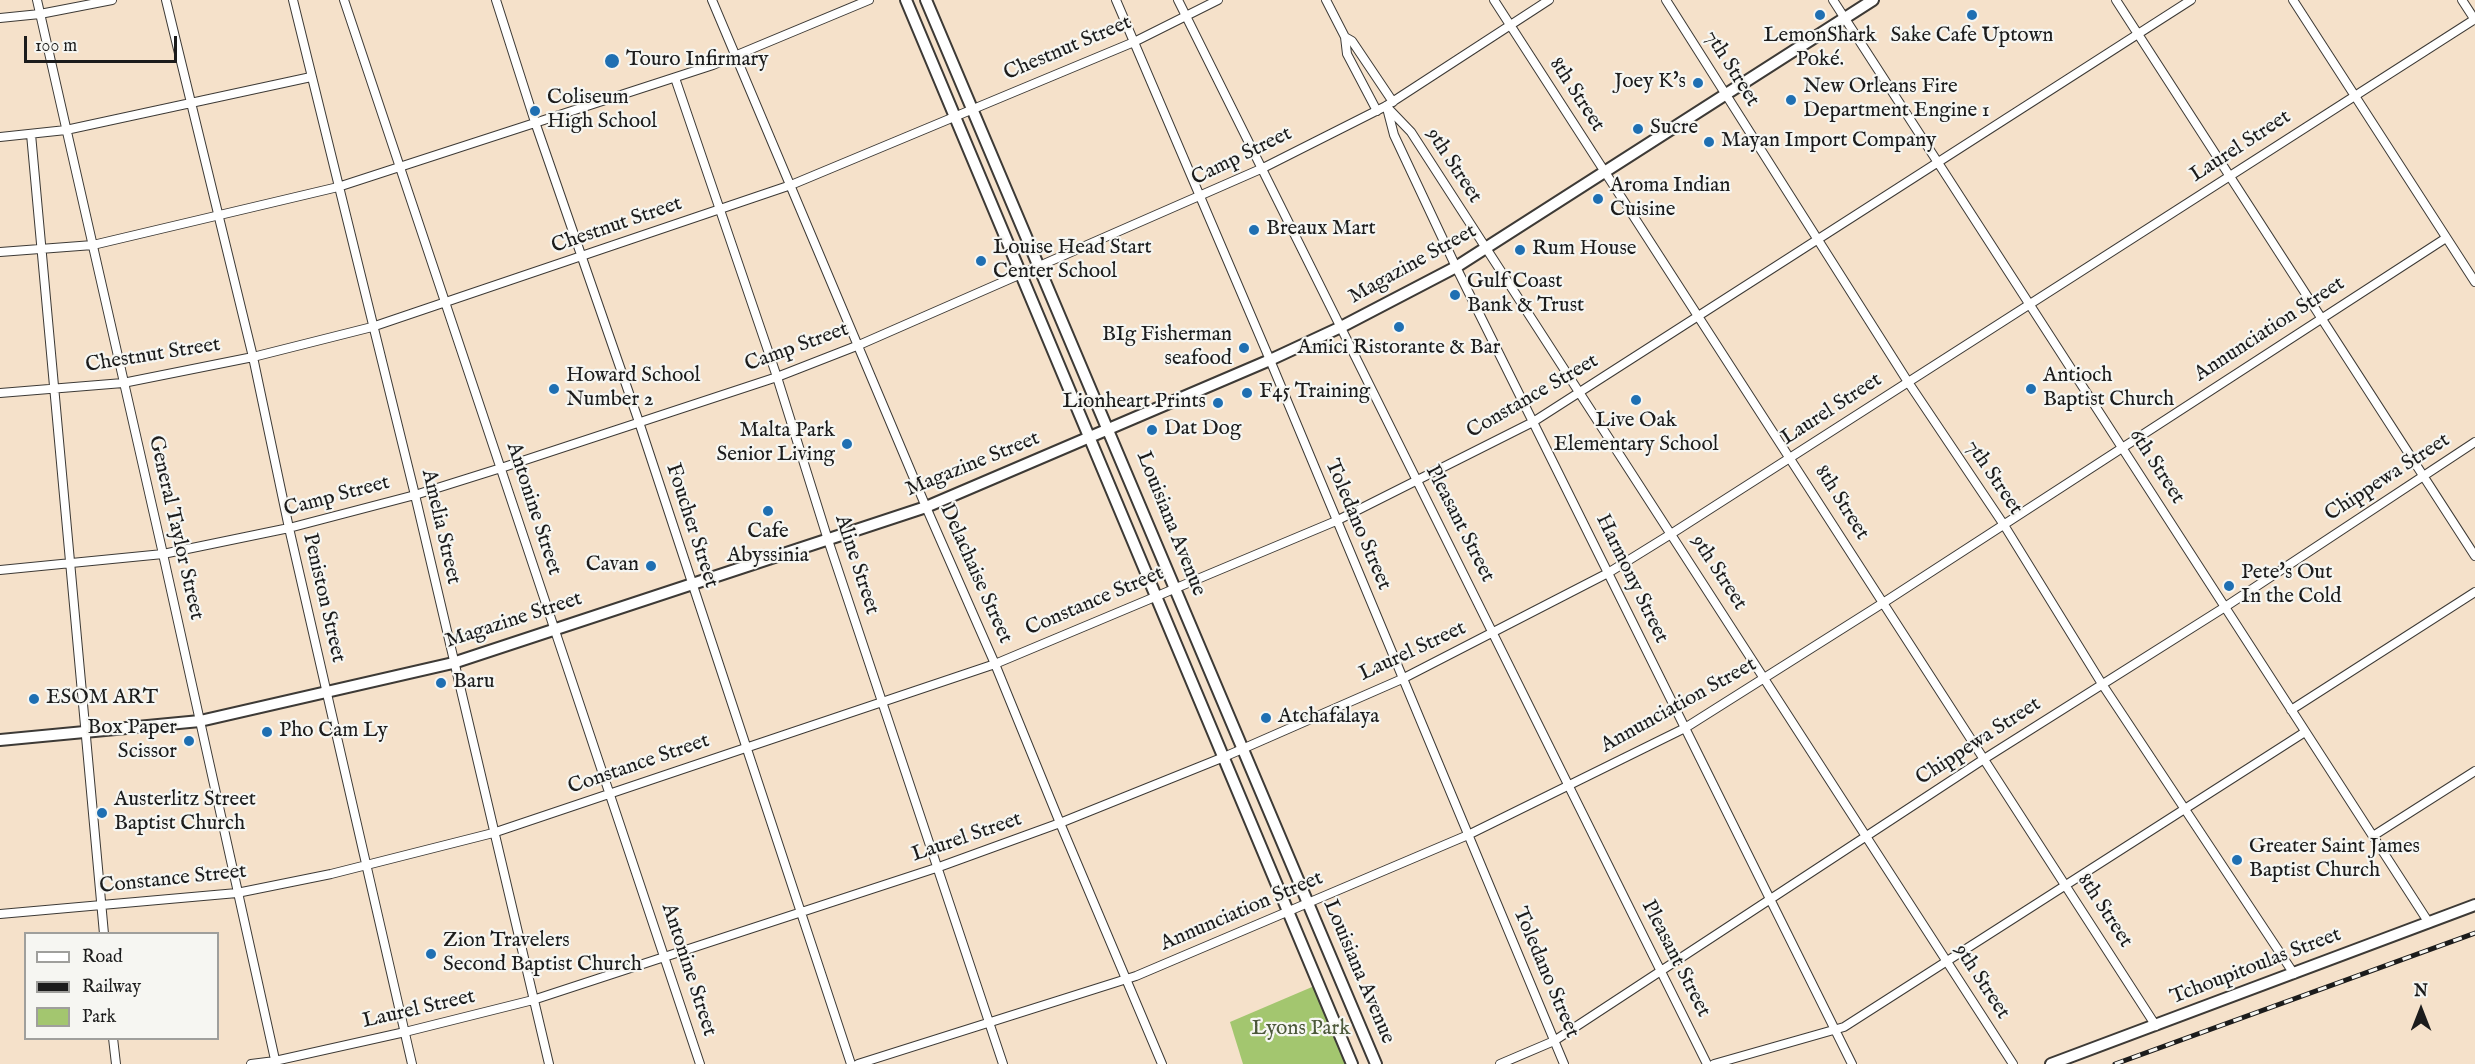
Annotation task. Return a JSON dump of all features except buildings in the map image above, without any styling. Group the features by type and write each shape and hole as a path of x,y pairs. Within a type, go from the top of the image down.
{"street":[{"name":"General Taylor Street","path":"37,0 164,554 275,1063"},
{"path":"0,18 40,14 112,0"},
{"name":"Peniston Street","path":"166,0 217,217 253,357 289,528 412,1064"},
{"name":"Amelia Street","path":"293,0 415,495 549,1064"},
{"name":"Antonine Street","path":"344,0 700,1064"},
{"name":"Foucher Street","path":"496,0 639,422 851,1064"},
{"name":"Delachaise Street","path":"712,0 926,507 995,664 1162,1064"},
{"path":"0,252 93,245 338,187 675,78 735,56 870,0"},
{"name":"Louisiana Avenue","path":"906,0 1352,1064"},
{"name":"Louisiana Avenue","path":"926,0 1376,1064"},
{"name":"Toledano Street","path":"1116,0 1270,360 1564,1064"},
{"name":"Pleasant Street","path":"1178,0 1707,1064"},
{"name":"Chestnut Street","path":"0,393 123,383 253,357 372,327 790,185 1134,42 1218,0"},
{"name":"Harmony Street","path":"1326,0 1345,37 1352,41 1390,104 1394,135 1456,267 1852,1064"},
{"name":"8th Street","path":"1494,0 2156,1026"},
{"name":"Camp Street","path":"0,570 164,554 289,528 415,495 777,377 859,345 1263,168 1390,104 1549,0"},
{"name":"7th Street","path":"1665,0 1908,382 2004,525 2102,684 2294,974"},
{"name":"6th Street","path":"1833,0 2429,923"},
{"name":"Magazine Street","path":"0,740 200,722 453,663 926,507 1270,360 1341,327 1456,267 1873,0"},
{"path":"2116,0 2475,556"},
{"name":"Constance Street","path":"0,914 237,893 367,865 493,833 995,664 1336,521 1533,422 2191,0"},
{"path":"2293,0 2475,282"},
{"path":"2462,0 2475,19"},
{"name":"Laurel Street","path":"250,1064 275,1063 533,1000 939,867 1060,823 1224,757 1402,679 1608,573 2475,19"},
{"path":"1345,37 1347,54 1377,111"},
{"path":"0,137 66,130 312,77"},
{"name":"Aline Street","path":"675,78 777,377 828,540 1003,1064"},
{"name":"9th Street","path":"1390,104 1411,132 1581,392 2013,1064"},
{"path":"31,134 104,932"},
{"name":"Annunciation Street","path":"858,1064 1126,979 1468,836 1685,728 1883,603 2446,238"},
{"name":"Chippewa Street","path":"1500,1064 1554,1041 1984,759 2225,607 2475,442"},
{"path":"1123,515 1142,507"},
{"path":"2291,710 2475,592"},
{"path":"1714,1064 1836,1031 2305,732"},
{"path":"2373,836 2475,771"},
{"name":"Tchoupitoulas Street","path":"2051,1064 2475,905"},
{"path":"113,1040 116,1064"}],"green space":[{"name":"Lyons Park","path":"1319,984 1352,1064 1243,1064 1230,1022"}],"railway":[{"path":"2115,1064 2475,933"}],"place":[{"name":"LemonShark Poké.","path":"1820,15"},
{"name":"Sake Cafe Uptown","path":"1972,15"},
{"name":"Touro Infirmary","path":"612,61"},
{"name":"Joey K's","path":"1698,83"},
{"name":"New Orleans Fire Department Engine 1","path":"1791,100"},
{"name":"Coliseum High School","path":"535,111"},
{"name":"Sucre","path":"1638,129"},
{"name":"Mayan Import Company","path":"1709,142"},
{"name":"Aroma Indian Cuisine","path":"1598,199"},
{"name":"Breaux Mart","path":"1254,230"},
{"name":"Rum House","path":"1520,250"},
{"name":"Louise Head Start Center School","path":"981,261"},
{"name":"Gulf Coast Bank & Trust","path":"1455,295"},
{"name":"Amici Ristorante & Bar","path":"1399,327"},
{"name":"BIg Fisherman seafood","path":"1244,348"},
{"name":"Howard School Number 2","path":"554,389"},
{"name":"Antioch Baptist Church","path":"2031,389"},
{"name":"F45 Training","path":"1247,393"},
{"name":"Live Oak Elementary School","path":"1636,400"},
{"name":"Lionheart Prints","path":"1218,403"},
{"name":"Dat Dog","path":"1152,430"},
{"name":"Malta Park Senior Living","path":"847,444"},
{"name":"Cafe Abyssinia","path":"768,511"},
{"name":"Cavan","path":"651,566"},
{"name":"Pete's Out In the Cold","path":"2229,586"},
{"name":"Baru","path":"441,683"},
{"name":"ESOM ART","path":"34,699"},
{"name":"Atchafalaya","path":"1266,718"},
{"name":"Pho Cam Ly","path":"267,732"},
{"name":"Box Paper Scissor","path":"189,741"},
{"name":"Austerlitz Street Baptist Church","path":"102,813"},
{"name":"Greater Saint James Baptist Church","path":"2237,860"},
{"name":"Zion Travelers Second Baptist Church","path":"431,954"}]}
